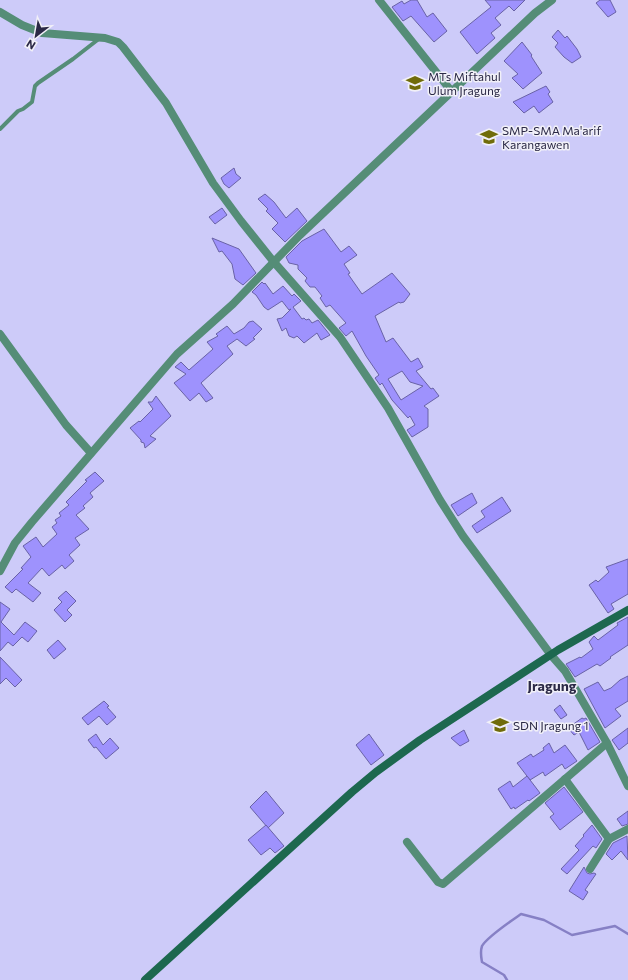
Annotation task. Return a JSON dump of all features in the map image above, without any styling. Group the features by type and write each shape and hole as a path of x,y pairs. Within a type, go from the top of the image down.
{"main road":[{"path":"145,980 370,777 420,740 551,655 628,610"}],"street":[{"path":"379,0 452,92"},
{"path":"0,571 15,543 177,354 233,304 273,261 535,13 552,0"},
{"path":"0,12 22,25 42,33 100,38 118,42 158,92 213,183 240,221 340,337 388,408 453,521 551,655 565,671 626,776 628,786"},
{"path":"0,334 66,425 91,453"},
{"path":"407,842 438,882 443,884 607,742"},
{"path":"565,779 609,839"},
{"path":"590,869 609,839 628,829"}],"lane":[{"path":"0,130 18,111 24,109 32,102 35,86 38,83 100,38"}],"building":[{"path":"411,0 417,0 427,17 433,13 447,31 434,42 411,16 403,21 392,7 402,1 404,4"},
{"path":"485,0 525,0 514,11 509,6 495,18 501,25 491,33 495,38 477,54 460,32 491,7"},
{"path":"600,0 610,0 616,12 608,17 596,3"},
{"path":"558,30 565,38 567,36 581,57 572,63 555,47 558,43 552,37"},
{"path":"522,42 532,55 531,56 542,73 523,89 512,78 518,74 504,61"},
{"path":"546,86 550,92 548,94 553,102 539,113 534,106 524,113 513,102"},
{"path":"234,168 236,174 241,178 229,188 224,184 221,178"},
{"path":"265,194 274,202 286,218 297,208 307,221 285,242 272,229 278,223 266,211 268,209 258,199"},
{"path":"222,208 227,215 215,224 209,217"},
{"path":"324,229 341,252 349,246 357,255 344,264 350,273 348,274 362,294 392,273 410,294 404,302 399,302 375,316 386,342 393,338 411,362 418,358 423,367 416,371 439,396 424,406 428,409 428,427 412,437 407,430 415,425 410,416 408,418 392,400 382,383 380,385 375,378 379,375 352,331 346,336 339,328 346,323 330,305 326,307 320,298 322,296 315,287 310,287 305,281 307,278 298,269 298,265 289,263 286,257 302,241","holes":["402,371 410,382 423,386 401,400 388,379"]},
{"path":"212,238 239,249 256,273 243,285 235,279 232,264 222,251 219,252"},
{"path":"262,282 264,284 265,283 273,294 283,286 292,296 294,294 301,301 293,307 302,319 309,319 312,323 318,320 330,335 321,340 317,333 304,343 297,336 294,338 289,336 286,328 282,331 277,319 282,318 291,309 289,310 282,301 268,310 264,307 256,295 252,292"},
{"path":"253,321 262,329 253,338 255,339 246,346 237,339 227,346 233,354 201,383 213,398 206,402 199,393 190,401 174,383 186,374 175,367 181,362 189,370 213,349 207,342 218,336 216,334 227,326 234,334 244,328 249,322"},
{"path":"156,396 171,416 150,436 156,439 145,448 144,443 141,442 141,440 130,428 139,421 140,422 153,409 148,402 152,402"},
{"path":"95,472 104,481 90,493 93,497 83,506 85,508 76,515 89,529 75,538 80,545 69,555 74,561 65,569 62,565 49,576 42,568 28,583 41,593 33,602 16,589 12,593 5,587 23,569 21,568 31,557 23,546 36,537 43,547 57,534 52,527 57,523 55,520 61,516 59,513 69,505 66,502 87,481 85,480"},
{"path":"472,493 477,503 458,516 451,505"},
{"path":"502,497 511,511 477,533 472,526 485,517 481,511"},
{"path":"628,559 628,594 611,604 614,609 608,613 589,585 596,580 598,582 609,572 606,567"},
{"path":"66,591 76,601 67,610 72,615 65,622 54,610 62,602 58,598"},
{"path":"0,602 10,609 1,622 14,635 25,622 37,631 28,642 22,637 13,646 8,642 0,651"},
{"path":"628,617 628,645 600,666 597,664 575,677 566,664 580,657 581,658 593,649 589,642 594,636 598,640 618,625 617,623"},
{"path":"58,640 66,649 54,659 47,650"},
{"path":"0,657 22,680 15,687 6,678 0,684"},
{"path":"628,676 628,701 615,709 621,716 605,728 584,689 598,682 604,691"},
{"path":"104,701 116,717 107,725 99,716 88,725 82,718"},
{"path":"560,705 567,715 561,719 554,710"},
{"path":"582,718 586,718 600,742 588,750 579,732 574,735 568,728"},
{"path":"628,728 628,743 619,750 612,740"},
{"path":"464,730 469,741 460,746 451,738"},
{"path":"96,734 103,745 110,738 119,748 106,759 88,740"},
{"path":"369,734 384,755 371,765 356,745"},
{"path":"549,743 554,753 565,745 577,761 565,769 562,764 545,776 543,772 530,780 517,763 531,754 533,757 544,750 543,748"},
{"path":"527,776 540,793 515,809 514,807 511,809 498,789 510,781 513,787"},
{"path":"564,787 583,812 560,830 550,817 554,814 545,803"},
{"path":"266,791 284,813 268,828 250,807"},
{"path":"628,811 628,824 622,826 617,819"},
{"path":"266,825 284,846 275,853 270,848 261,855 248,840"},
{"path":"592,825 602,839 596,848 593,846 567,874 561,869 579,850 575,846"},
{"path":"627,836 628,860 621,851 612,860 606,854 613,843"},
{"path":"584,867 587,873 596,874 585,890 588,892 583,900 569,891"}],"waterway":[{"path":"507,980 504,975 482,962 481,948 494,934 521,914 544,920 572,935 615,926 628,934"}],"place":[{"name":"MTs Miftahul Ulum Jragung","path":"415,83"},
{"name":"SMP-SMA Ma'arif Karangawen","path":"489,137"},
{"name":"SDN Jragung 1","path":"500,725"}],"district":[{"name":"Jragung","path":"552,685"}]}
